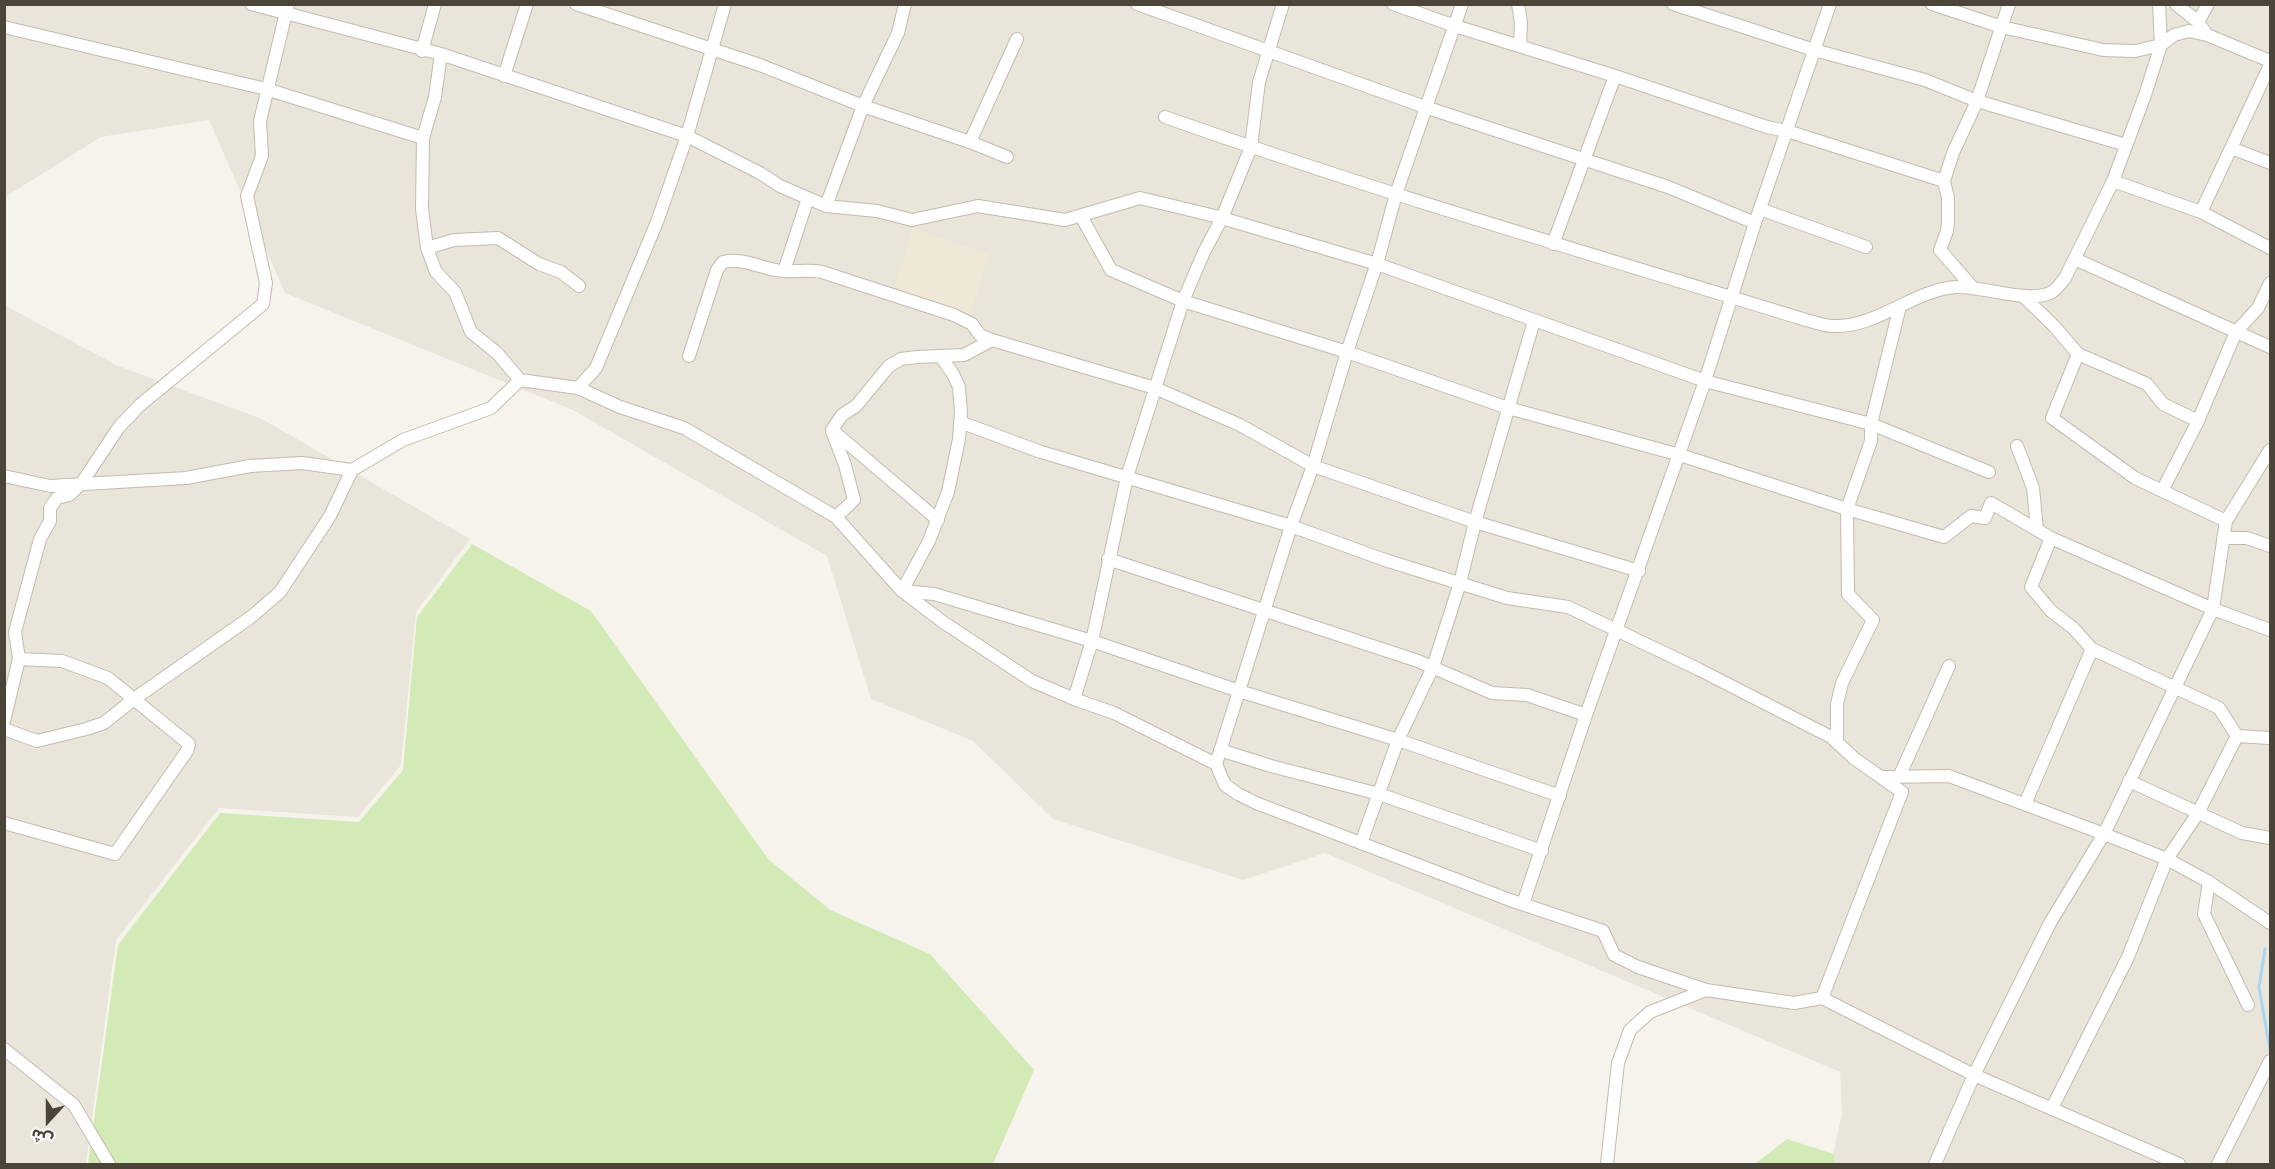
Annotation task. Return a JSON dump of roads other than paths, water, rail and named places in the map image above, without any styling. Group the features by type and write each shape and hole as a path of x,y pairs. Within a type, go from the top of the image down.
{"street":[{"path":"251,4 286,9 422,51 441,54 687,136 826,206 877,211 912,220 978,206 1065,220 1140,198 1222,218 1377,264 1705,381 1870,424 1989,472"},
{"path":"422,51 435,4"},
{"path":"504,76 527,4"},
{"path":"576,4 760,65 863,106 970,142 1006,157"},
{"path":"578,388 596,368 657,222 687,136 725,4"},
{"path":"826,206 863,106 898,33 905,4"},
{"path":"1137,4 1268,53 1668,187 1755,223"},
{"path":"1074,699 1092,641 1127,477 1184,301 1251,147 1259,82 1283,4"},
{"path":"1393,4 1455,26 1615,75 1767,127 1787,131 1944,181"},
{"path":"1462,4 1396,194 1377,264 1220,750 1216,764 1225,785 1238,794 1361,843 1523,904 1603,931 1614,955 1638,967 1706,990 1794,1003 1822,998 1974,1075 2179,1164"},
{"path":"1518,4 1521,23 1520,45"},
{"path":"1672,4 1814,50 1925,80 1977,101 2126,145"},
{"path":"1523,904 1586,715 1680,455 1755,223 1830,4"},
{"path":"1932,4 2002,27 2103,50 2135,51 2162,45 2174,35 2183,32 2207,35 2271,61"},
{"path":"1974,288 1940,250 1948,222 1948,198 1944,181 1953,153 1977,101 2009,4"},
{"path":"1165,117 1553,244 1831,326 1864,321 1938,290 1956,287 2023,296 2052,292 2065,278 2113,181 2162,45 2159,4"},
{"path":"2176,4 2198,22 2207,35"},
{"path":"2198,22 2208,4"},
{"path":"4,721 19,659 15,632 40,539 50,521 50,508 57,498 69,495 81,484 119,427 140,405 263,304 266,283 247,196 262,156 260,121 286,9"},
{"path":"4,27 266,89 423,138"},
{"path":"970,142 1017,39"},
{"path":"441,54 435,97 423,138 422,209 427,248 436,273 455,292 471,332 497,353 520,380 578,388 620,407 684,428 836,517 902,591 943,622 1032,681 1074,699 1114,712 1216,764"},
{"path":"2201,212 2271,65"},
{"path":"1553,244 1615,75"},
{"path":"2231,148 2271,163"},
{"path":"2113,181 2201,212 2271,248"},
{"path":"784,271 808,198"},
{"path":"1760,209 1866,247"},
{"path":"1081,216 1111,270 1184,301 1347,352 1508,408 1680,455 1847,509 1944,537 1971,516 1985,518 1991,503 2051,538 2213,609 2271,630"},
{"path":"427,248 454,240 498,238 539,264 561,272 579,286"},
{"path":"2074,258 2271,347"},
{"path":"689,356 717,270 723,262 738,260 784,271 822,272 954,315 972,324 980,334 992,340 1155,388 1240,425 1313,466 1475,522 1639,571"},
{"path":"2162,491 2198,421 2235,332 2258,308 2271,284"},
{"path":"2023,296 2078,354 2147,384 2163,404 2198,421"},
{"path":"1837,741 1837,704 1842,683 1873,620 1848,594 1847,509 1870,441 1870,424 1900,306"},
{"path":"1361,843 1398,740 1432,667 1460,583 1475,522 1534,321"},
{"path":"832,430 842,415 856,406 889,366 901,359 964,355 992,340"},
{"path":"2078,354 2052,418 2135,478 2226,521"},
{"path":"902,591 938,520 948,492 959,439 959,387 953,374 940,357"},
{"path":"4,729 37,741 104,723 134,699 251,617 280,592 330,516 352,470 403,440 491,408 520,380"},
{"path":"960,422 1041,452 1291,526 1385,560 1507,598 1568,607 1617,628 1837,741 1855,759 1902,792 1822,998"},
{"path":"832,430 845,465 854,500 836,517"},
{"path":"832,430 938,520"},
{"path":"2017,446 2033,488 2037,530"},
{"path":"1935,1164 1974,1075 2050,923 2104,834 2213,609 2226,521 2271,450"},
{"path":"4,476 50,486 186,478 220,470 260,465 302,463 352,470"},
{"path":"2051,538 2031,586 2051,611 2073,628 2092,649 2219,708 2237,736"},
{"path":"2223,538 2247,538 2271,546"},
{"path":"1108,558 1432,667 1492,693 1527,695 1586,715"},
{"path":"902,591 934,594 1092,641 1239,691 1398,740 1560,796"},
{"path":"2025,804 2092,649"},
{"path":"4,823 115,854 187,751 189,744 108,678 62,661 19,659"},
{"path":"1899,777 1949,666"},
{"path":"2237,736 2271,738"},
{"path":"2052,1108 2128,957 2167,859 2198,813 2237,736"},
{"path":"1220,750 1378,794 1542,851"},
{"path":"1882,777 1949,776 2025,804 2167,859 2209,882 2271,923"},
{"path":"2129,781 2242,833 2271,838"},
{"path":"2209,882 2204,914 2248,1005"},
{"path":"1598,1164 1608,1159 1618,1063 1630,1030 1650,1012 1706,990"},
{"path":"4,1049 74,1105 109,1164"},
{"path":"2218,1164 2271,1061"}],"waterway":[{"path":"2265,949 2259,987 2270,1050"}]}
